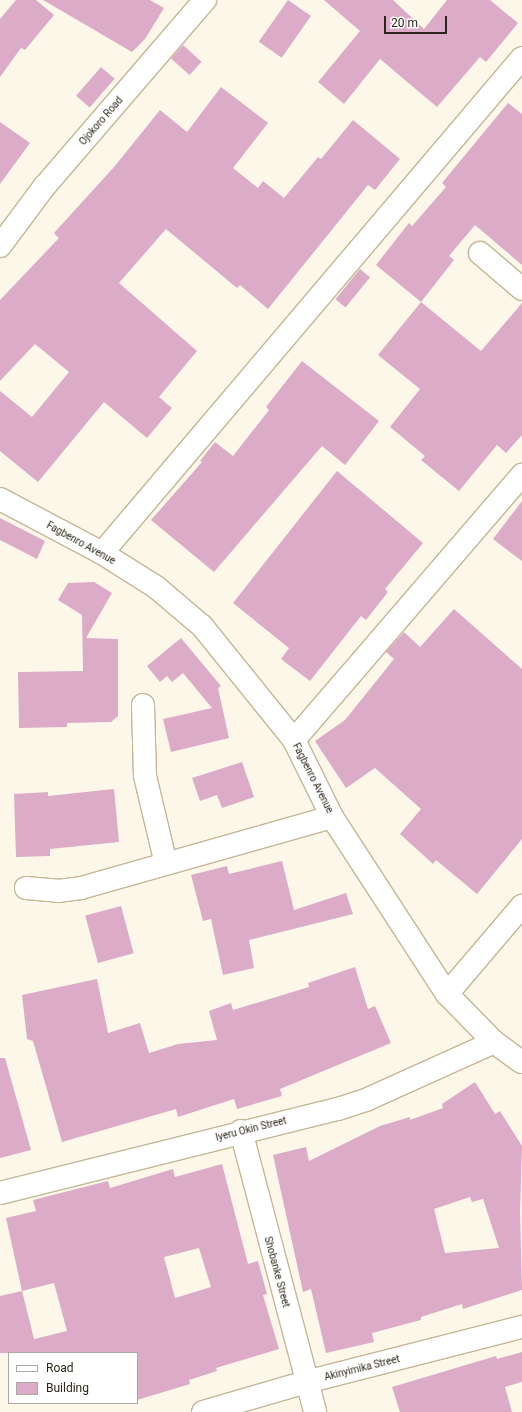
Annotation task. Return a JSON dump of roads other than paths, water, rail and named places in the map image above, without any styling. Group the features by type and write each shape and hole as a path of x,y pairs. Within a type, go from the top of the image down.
{"street":[{"name":"Ojokoro Road","path":"0,246 44,187 205,0"},
{"path":"102,553 522,58"},
{"path":"480,254 522,288"},
{"path":"294,740 522,475"},
{"name":"Fagbenro Avenue","path":"0,499 102,553 156,587 202,626 294,740 332,817 447,994 494,1042 522,1062"},
{"path":"143,705 145,776 166,864"},
{"path":"26,888 58,891 81,888 332,817"},
{"path":"447,994 522,906"},
{"name":"Iyeru Okin Street","path":"0,1193 368,1099 494,1042"},
{"name":"Shobanke Street","path":"240,1131 315,1412"},
{"name":"Akinyimika Street","path":"203,1412 306,1382 522,1327"}]}
